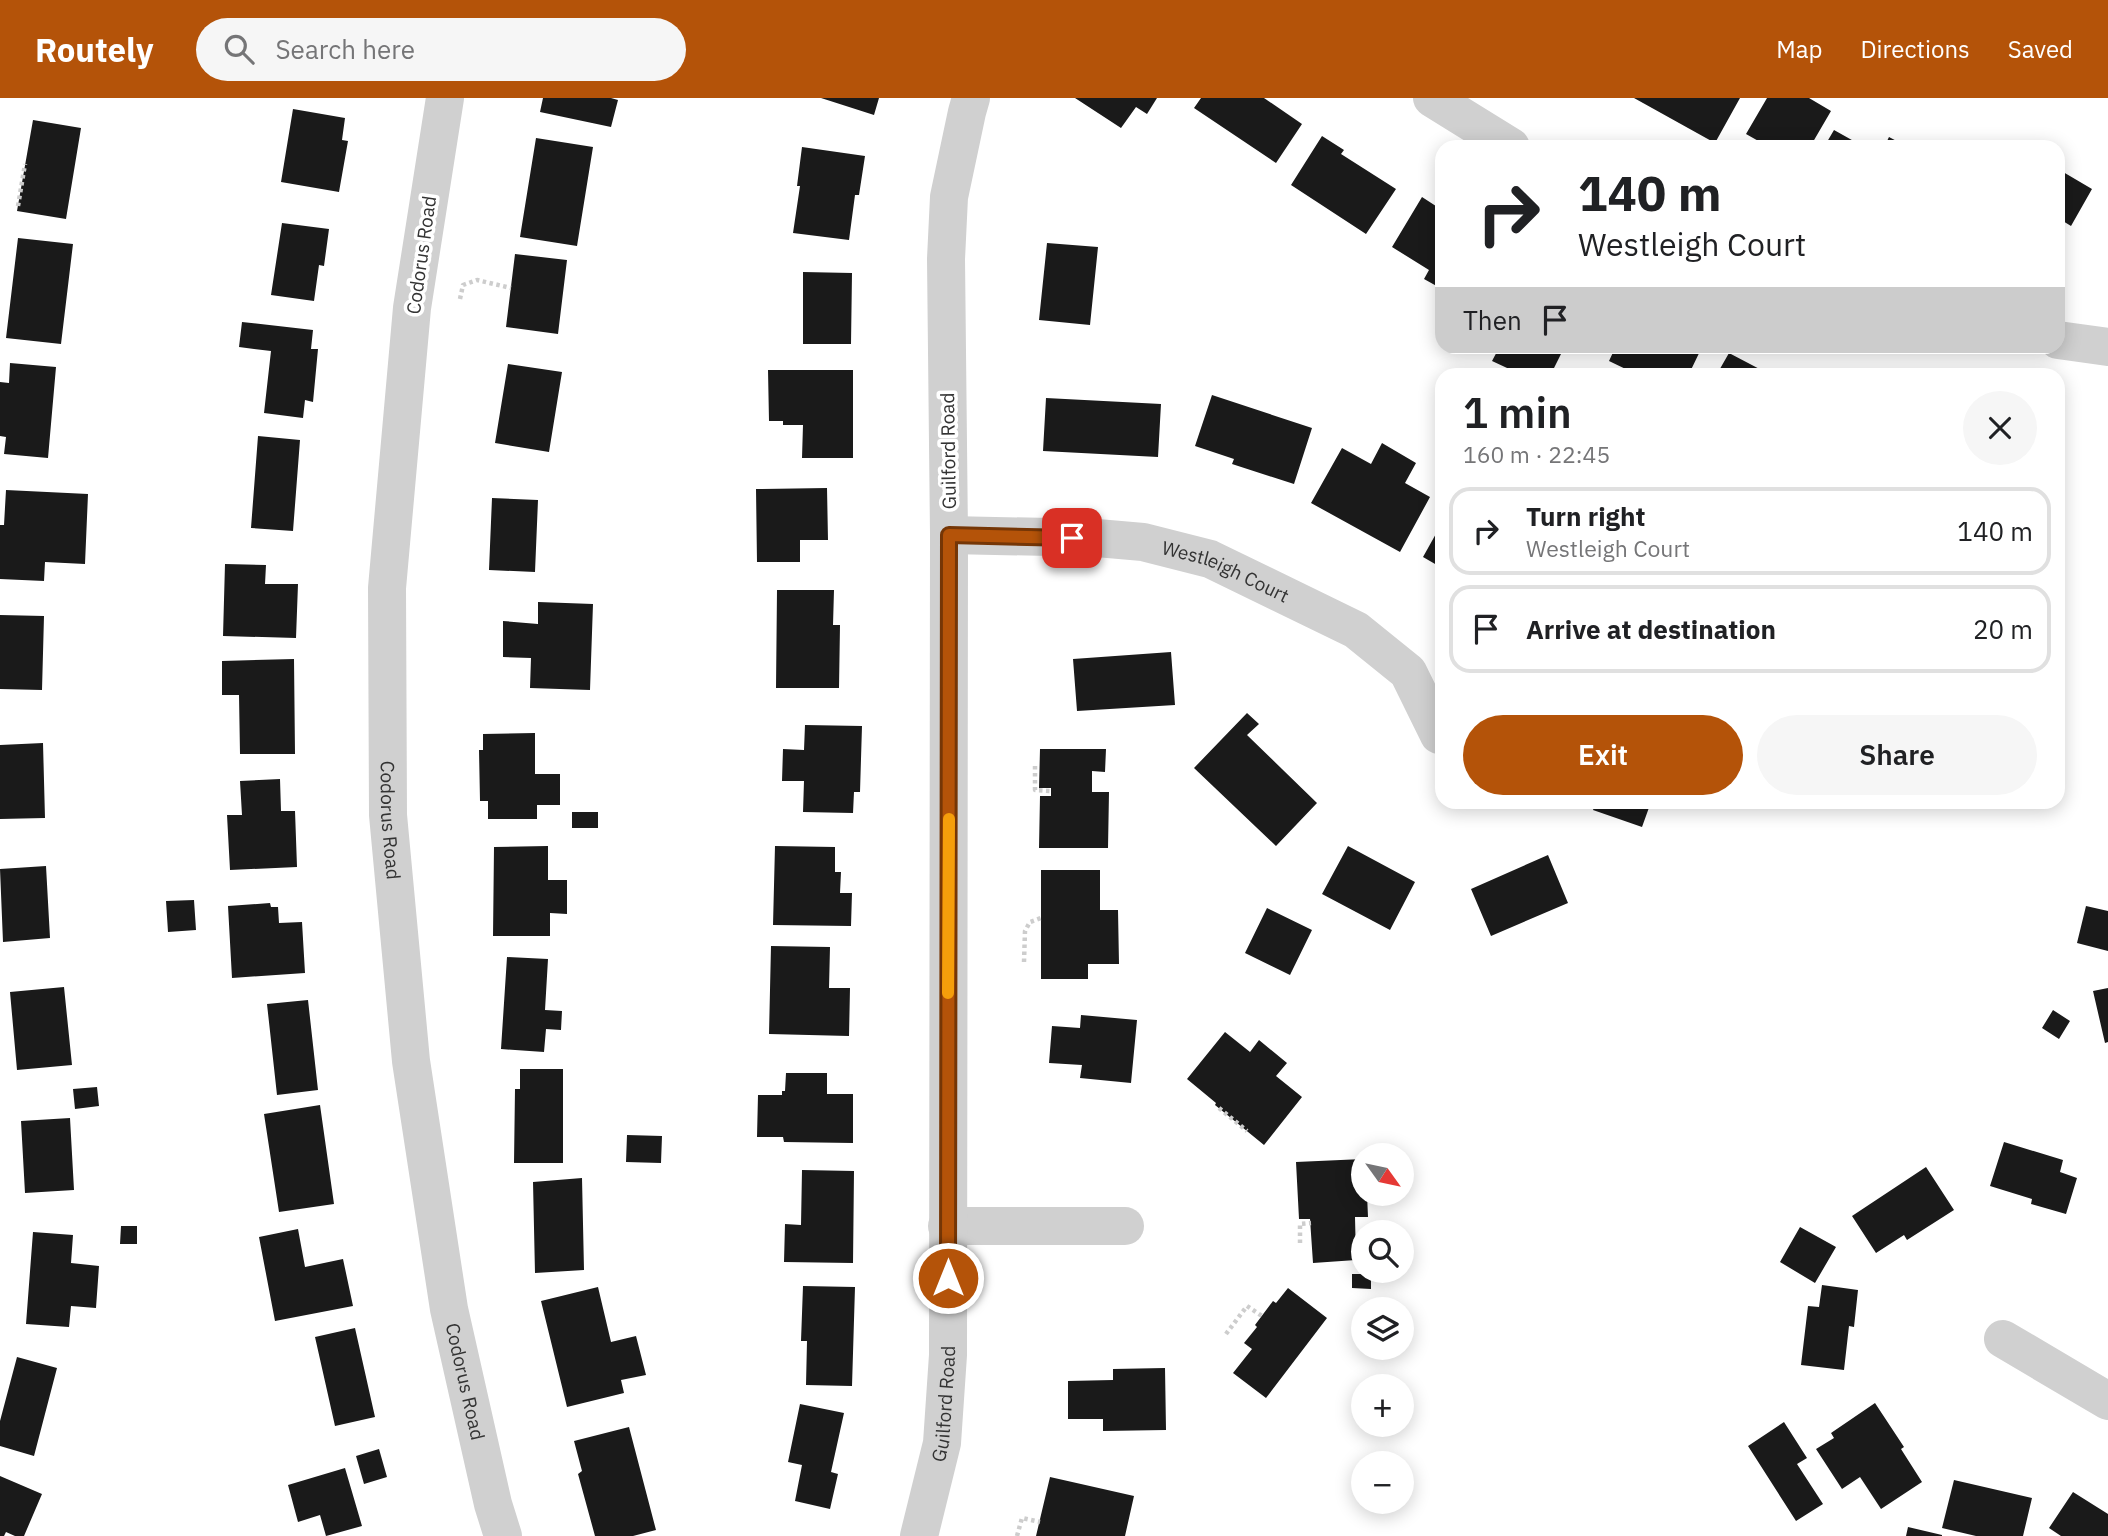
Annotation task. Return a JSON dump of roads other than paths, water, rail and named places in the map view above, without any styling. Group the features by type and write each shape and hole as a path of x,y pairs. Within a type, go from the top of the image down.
{"street":[{"name":"Codorus Road","path":"445,98 412,308 387,588 388,816 411,1061 449,1308 493,1504 503,1536"},
{"name":"Guilford Road","path":"919,1536 942,1443 948,1355 949,535 946,259 949,197 971,98"},
{"path":"1432,98 1500,140"},
{"path":"2065,341 2108,347"},
{"name":"Westleigh Court","path":"949,535 1097,538 1143,542 1210,559 1356,631 1409,673 1435,727"},
{"path":"947,1226 1125,1226"},
{"path":"2003,1339 2108,1401"}]}
